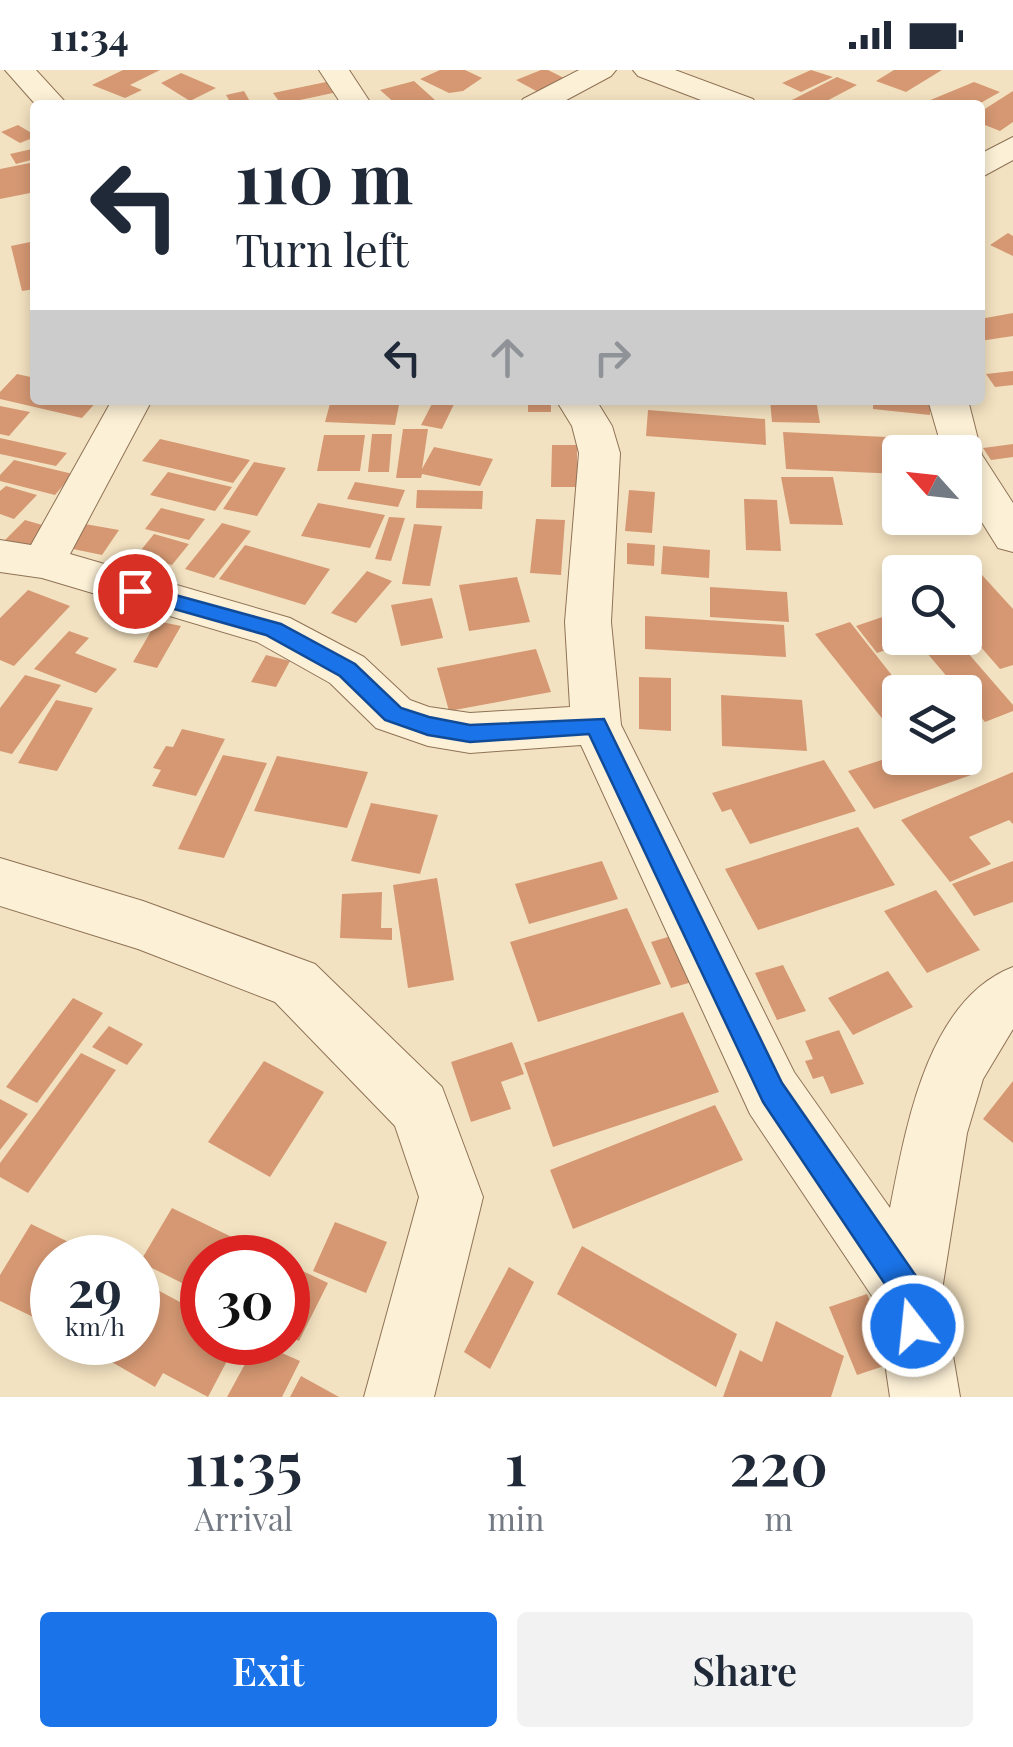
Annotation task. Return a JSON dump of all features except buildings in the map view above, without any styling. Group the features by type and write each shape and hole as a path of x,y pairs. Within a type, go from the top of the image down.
{"street":[{"path":"334,70 355,100"},
{"path":"544,100 601,70"},
{"path":"648,70 729,100"},
{"path":"28,71 49,100"},
{"path":"985,165 1013,146"},
{"path":"129,405 21,560 273,630 347,670 393,714 428,726 470,734 596,725"},
{"path":"579,405 600,439 602,456 597,474 588,622 596,725 772,1093 908,1290"},
{"path":"949,405 957,435"},
{"path":"982,488 1013,537"},
{"path":"0,882 143,926 294,984 420,1108 451,1197 399,1397"},
{"path":"925,1397 908,1290 936,1133 956,1070 988,1012 1013,994"}],"route":[{"path":"135,591 273,630 347,670 393,714 428,726 470,734 596,725 772,1093 908,1290 913,1326"}]}
